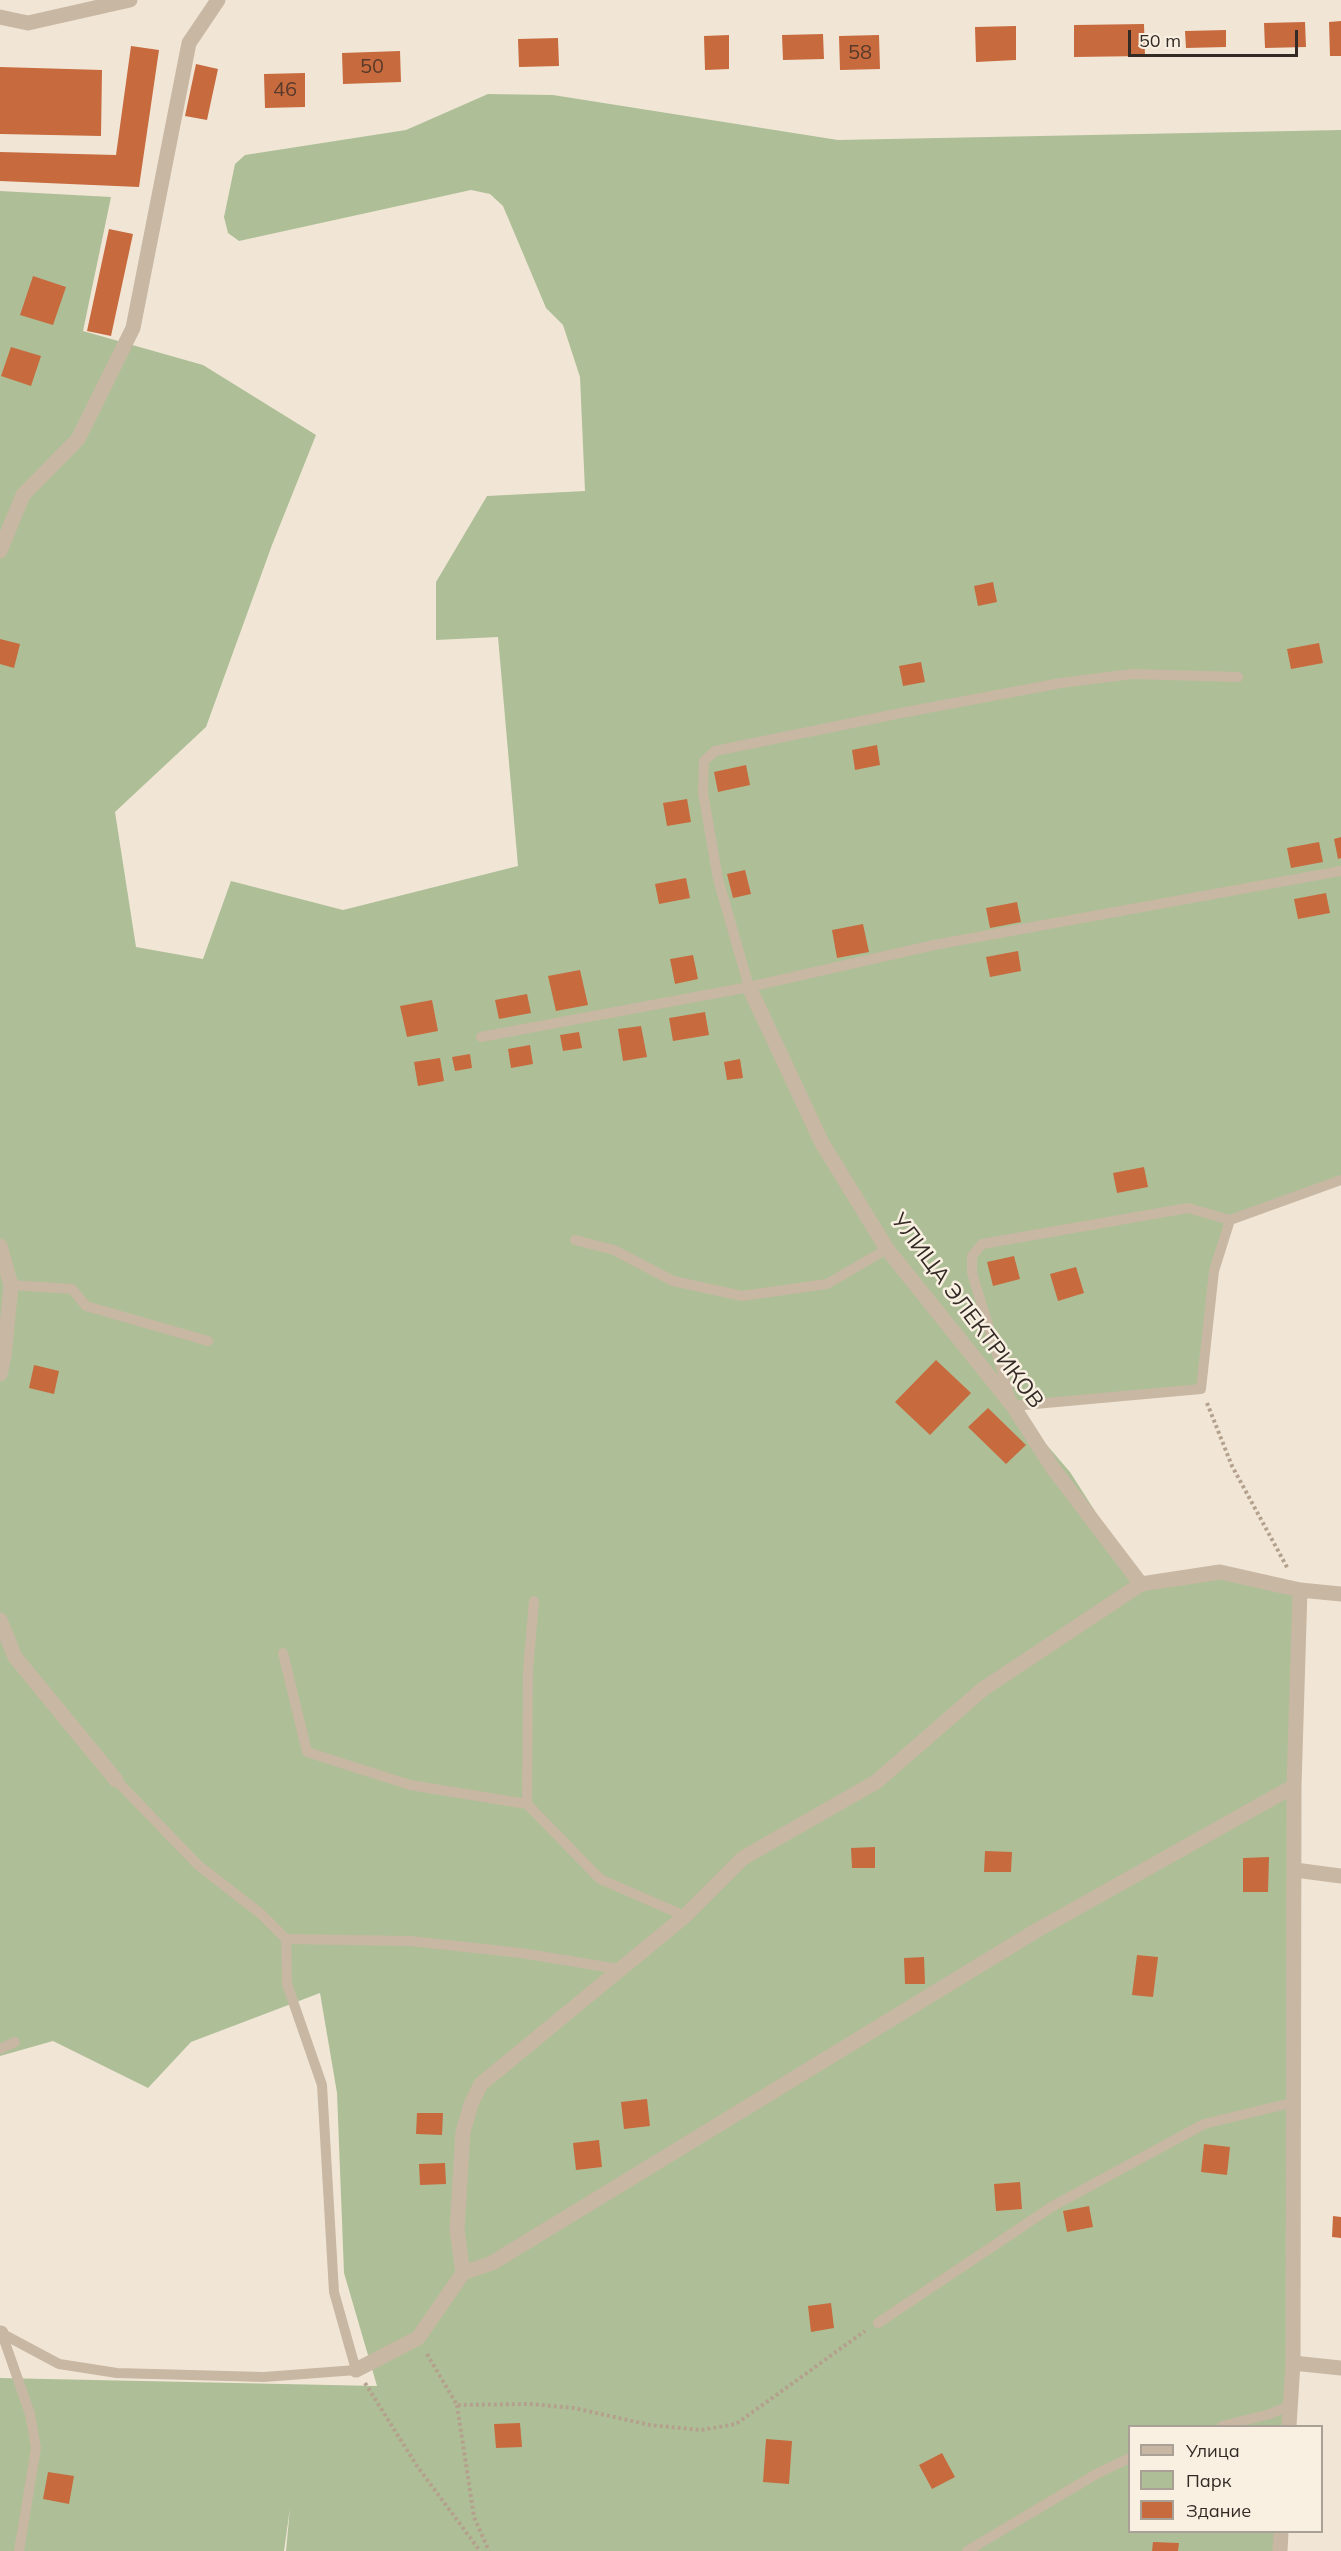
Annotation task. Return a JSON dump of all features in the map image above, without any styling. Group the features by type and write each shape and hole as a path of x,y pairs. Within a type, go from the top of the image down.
{"street":[{"path":"0,17 28,23 130,0"},
{"path":"0,551 23,495 78,440 133,328 189,44 218,0"},
{"name":"УЛИЦА ЭЛЕКТРИКОВ","path":"749,987 822,1143 887,1249 1013,1406 1052,1467 1141,1584"},
{"path":"0,1246 11,1285 4,1357 0,1374"},
{"path":"463,2273 457,2230 463,2132 471,2104 481,2084 685,1916 743,1858 876,1782 984,1689 1141,1584 1220,1572 1300,1590 1341,1594"},
{"path":"1289,2425 1293,2363 1295,2102 1294,1786 1300,1590"},
{"path":"0,1620 15,1657 116,1780"},
{"path":"356,2370 418,2338 463,2273 492,2263 1034,1932 1294,1786"},
{"path":"1295,1870 1341,1876"},
{"path":"1293,2363 1341,2368"},
{"path":"1280,2551 1281,2533"}],"lane":[{"path":"749,987 718,879 703,793 704,760 715,752 901,712 1061,683 1132,674 1238,677"},
{"path":"481,1037 749,987 946,943 1341,871"},
{"path":"1230,1220 1214,1271 1201,1389 1013,1406 972,1273 972,1256 982,1244 1188,1208 1230,1220 1341,1180"},
{"path":"575,1240 614,1250 673,1281 742,1296 827,1284 887,1249"},
{"path":"11,1285 72,1289 86,1306 208,1341"},
{"path":"528,1804 528,1670 534,1600"},
{"path":"283,1653 307,1752 410,1785 528,1804 600,1879 685,1916"},
{"path":"0,2331 58,2364 117,2373 264,2377 356,2370 334,2292 321,2085 287,1984 286,1939 261,1914 198,1864 116,1780"},
{"path":"286,1939 410,1941 521,1953 619,1969"},
{"path":"0,2049 15,2042"},
{"path":"878,2323 1053,2206 1204,2124 1295,2102"},
{"path":"0,2331 30,2414 36,2448 19,2551"},
{"path":"1229,2425 1270,2414 1291,2405"},
{"path":"968,2551 1098,2474 1128,2459"}],"path":[{"path":"1201,1389 1232,1466 1300,1590"},
{"path":"458,2405 530,2404 574,2408 651,2425 701,2430 736,2424 878,2323"},
{"path":"418,2338 458,2405 474,2517 489,2551"},
{"path":"356,2370 417,2466 480,2551"}],"green space":[{"path":"488,94 553,95 838,140 1341,130 1341,1180 1230,1220 1214,1271 1201,1389 1014,1407 1070,1472 1141,1583 1220,1572 1300,1590 1289,2425 1128,2425 1128,2533 1281,2533 1280,2551 286,2551 290,2508 284,2551 0,2551 0,2378 377,2386 344,2273 337,2093 320,1993 191,2042 148,2088 53,2041 0,2056 0,191 111,197 83,331 203,365 316,435 272,545 206,727 115,812 136,947 203,959 231,881 343,910 518,866 498,637 436,640 436,582 487,496 585,491 580,377 563,325 546,308 503,206 490,194 471,190 239,241 228,233 224,217 235,164 245,155 406,130"}],"building":[{"path":"1341,21 1341,56 1330,56 1329,22"},
{"path":"1305,22 1306,47 1265,48 1264,23"},
{"path":"1144,24 1145,56 1074,57 1074,25"},
{"path":"1016,26 1016,60 976,62 975,27"},
{"path":"1226,30 1226,47 1186,48 1185,31"},
{"path":"823,34 824,59 783,60 782,35"},
{"path":"729,35 729,69 705,70 704,36"},
{"path":"879,35 880,69 840,70 839,36"},
{"path":"558,38 559,66 519,67 518,39"},
{"path":"131,46 159,50 139,187 0,181 0,152 116,155"},
{"path":"400,51 401,82 343,84 342,53"},
{"path":"196,64 218,69 207,120 185,116"},
{"path":"0,67 102,70 101,136 0,134"},
{"path":"305,73 305,107 265,108 264,74"},
{"path":"109,229 133,234 111,336 87,331"},
{"path":"33,276 66,287 53,325 20,315"},
{"path":"11,347 41,356 31,386 1,376"},
{"path":"993,582 997,602 978,606 974,586"},
{"path":"0,639 20,644 14,668 0,664"},
{"path":"1319,643 1323,663 1291,669 1287,649"},
{"path":"921,662 925,682 903,686 899,666"},
{"path":"877,745 880,765 855,770 852,750"},
{"path":"746,765 750,785 718,792 714,772"},
{"path":"687,799 691,822 667,826 663,803"},
{"path":"1341,837 1341,858 1338,859 1334,839"},
{"path":"1319,842 1323,862 1291,868 1287,848"},
{"path":"745,870 751,894 733,898 727,874"},
{"path":"686,878 690,898 659,904 655,884"},
{"path":"1326,893 1330,913 1298,919 1294,899"},
{"path":"1017,902 1021,922 990,928 986,908"},
{"path":"863,924 869,952 837,958 832,930"},
{"path":"1018,951 1021,971 990,977 986,957"},
{"path":"693,955 698,979 675,984 670,959"},
{"path":"580,970 588,1005 556,1011 548,976"},
{"path":"527,994 531,1013 499,1019 495,1000"},
{"path":"432,1000 438,1031 407,1037 400,1006"},
{"path":"705,1012 709,1035 673,1041 669,1018"},
{"path":"641,1026 647,1057 623,1061 618,1029"},
{"path":"579,1032 582,1048 563,1051 560,1035"},
{"path":"530,1045 533,1064 511,1068 508,1049"},
{"path":"470,1054 472,1068 455,1071 452,1057"},
{"path":"440,1058 444,1081 418,1086 414,1062"},
{"path":"740,1059 743,1078 727,1080 724,1062"},
{"path":"1144,1167 1148,1187 1117,1193 1113,1173"},
{"path":"1014,1256 1020,1279 993,1286 987,1262"},
{"path":"1076,1267 1084,1293 1058,1301 1050,1274"},
{"path":"936,1360 971,1393 930,1435 895,1402"},
{"path":"34,1365 59,1371 54,1394 29,1388"},
{"path":"988,1408 1026,1445 1006,1464 968,1427"},
{"path":"875,1847 875,1868 852,1868 851,1848"},
{"path":"985,1851 1012,1852 1011,1872 984,1872"},
{"path":"1269,1857 1268,1892 1243,1892 1243,1858"},
{"path":"1137,1955 1158,1957 1153,1997 1132,1995"},
{"path":"924,1957 925,1984 905,1984 904,1958"},
{"path":"647,2099 650,2126 624,2129 621,2102"},
{"path":"417,2113 443,2113 442,2135 416,2134"},
{"path":"599,2140 602,2167 576,2170 573,2143"},
{"path":"1204,2144 1230,2147 1227,2175 1201,2172"},
{"path":"445,2163 446,2184 420,2185 419,2164"},
{"path":"1020,2182 1022,2209 996,2211 994,2184"},
{"path":"1089,2206 1093,2227 1067,2232 1063,2211"},
{"path":"1333,2216 1341,2217 1341,2238 1332,2237"},
{"path":"831,2303 834,2328 811,2332 808,2306"},
{"path":"520,2423 522,2447 496,2448 494,2424"},
{"path":"766,2439 792,2441 789,2484 763,2482"},
{"path":"942,2453 955,2477 932,2489 919,2465"},
{"path":"48,2472 74,2476 69,2504 43,2499"},
{"path":"1153,2542 1179,2543 1178,2551 1152,2551"}]}
